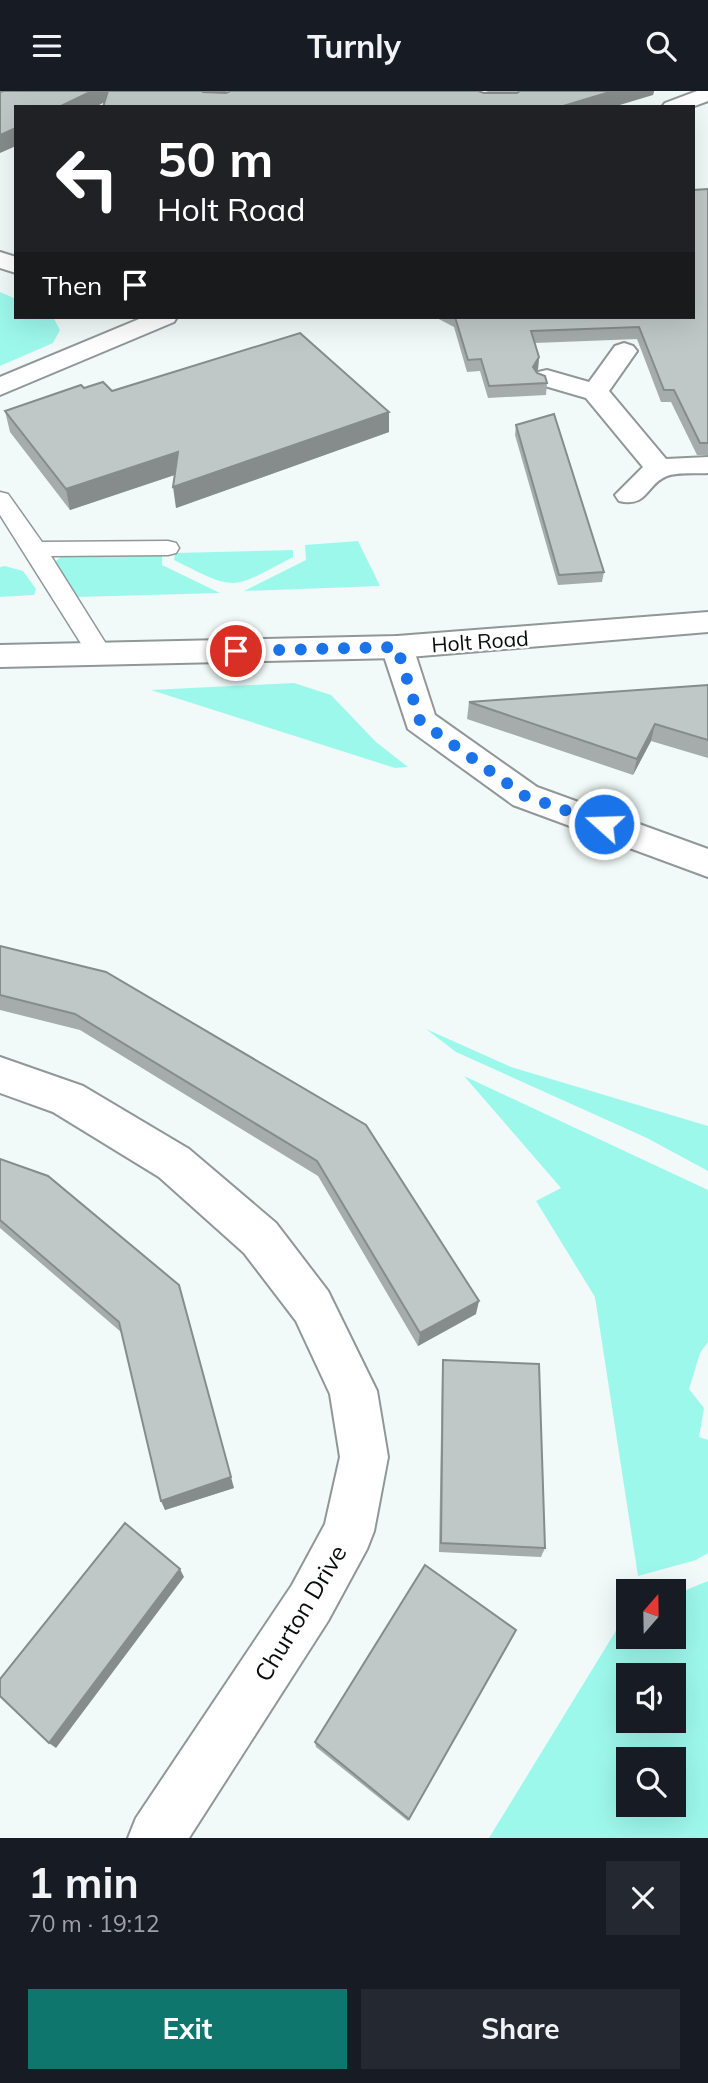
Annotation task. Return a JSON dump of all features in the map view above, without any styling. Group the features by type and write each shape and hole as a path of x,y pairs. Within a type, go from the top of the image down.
{"street":[{"path":"678,105 708,94"},
{"path":"3,246 14,262"},
{"path":"0,387 150,319"},
{"path":"595,392 624,351"},
{"path":"547,378 595,392 659,468"},
{"path":"629,495 659,468 708,465"},
{"name":"Holt Road","path":"0,656 397,647 708,622"},
{"path":"397,647 420,721 525,796 708,863"},
{"name":"Churton Drive","path":"0,1075 68,1099 174,1163 260,1238 312,1306 353,1391 364,1457 349,1531 310,1603 156,1838"}],"lane":[{"path":"0,499 35,549 101,655"},
{"path":"35,549 168,548"}],"shaded area":[{"path":"0,292 14,298 14,319 54,319 60,330 53,343 0,366"},
{"path":"358,541 380,586 244,591 306,560 305,545"},
{"path":"293,550 293,557 257,576 234,583 211,578 174,560 175,553"},
{"path":"162,553 162,565 220,593 77,597 51,565 62,556"},
{"path":"0,567 23,571 36,589 34,595 0,597"},
{"path":"294,683 331,695 376,742 408,767 395,768 151,690"},
{"path":"426,1029 511,1067 708,1126 708,1171 647,1138 456,1052"},
{"path":"464,1076 708,1190 708,1342 700,1353 689,1389 704,1408 699,1437 708,1440 708,1553 696,1560 638,1576 595,1297 536,1201 561,1188"},
{"path":"708,1581 708,1838 489,1838 616,1631 616,1649 686,1649 686,1590"}],"building":[{"path":"92,91 63,105 14,105 14,129 0,135 0,92"},
{"path":"108,91 613,91 567,105 104,105"},
{"path":"708,189 708,443 700,443 674,390 664,390 639,327 531,331 539,357 533,367 537,373 545,376 547,383 489,386 481,359 468,360 456,319 695,319 695,190"},
{"path":"300,333 389,412 173,487 178,452 66,489 5,411 81,385 84,388 103,382 112,391"},
{"path":"554,414 604,572 559,575 516,425"},
{"path":"708,685 708,740 655,724 637,759 469,702"},
{"path":"0,946 106,972 366,1125 479,1301 420,1333 317,1161 75,1014 0,995"},
{"path":"0,1159 48,1176 179,1285 231,1477 161,1501 119,1322 0,1220"},
{"path":"443,1360 539,1364 545,1548 441,1543"},
{"path":"125,1523 180,1569 49,1743 0,1696 0,1679"},
{"path":"425,1565 516,1630 409,1819 315,1742"}],"route":[{"path":"236,651 397,647 420,721 525,796 604,824"}]}
